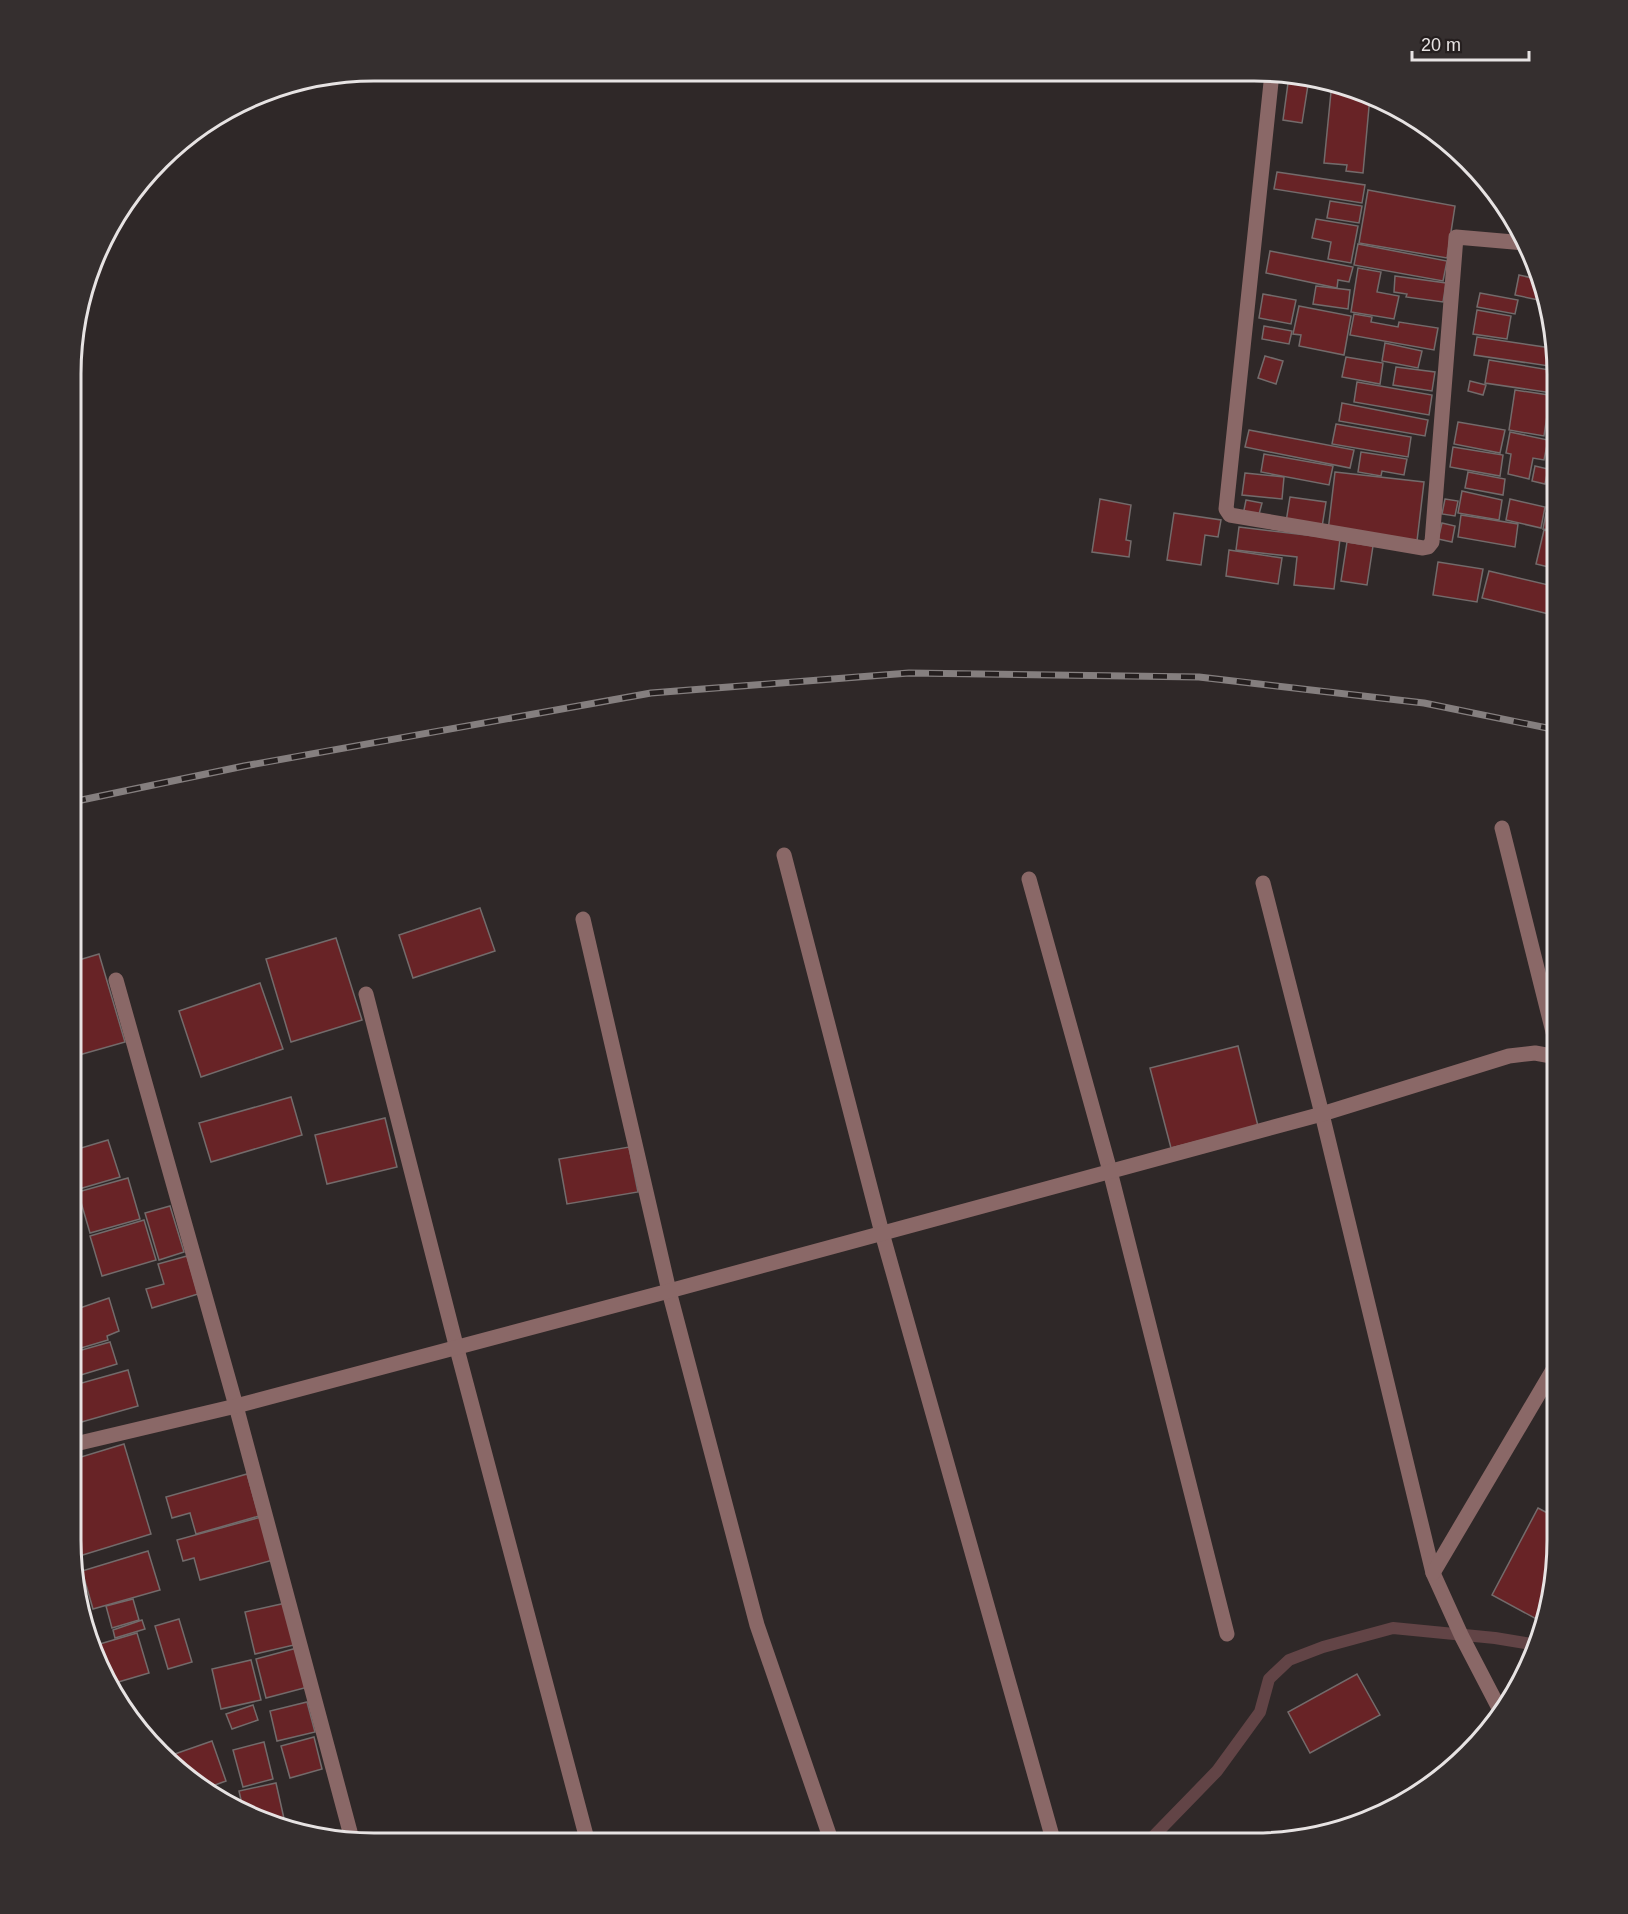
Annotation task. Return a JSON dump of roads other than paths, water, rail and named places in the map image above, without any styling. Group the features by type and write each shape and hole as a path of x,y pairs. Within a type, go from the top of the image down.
{"street":[{"path":"1271,82 1226,509 1230,515 1428,547 1432,542 1456,237 1515,242"},
{"path":"1502,828 1547,1008"},
{"path":"784,855 882,1233 1051,1833"},
{"path":"1029,879 1110,1171 1227,1634"},
{"path":"1263,883 1322,1113 1433,1573 1462,1637 1497,1704"},
{"path":"583,919 669,1291 757,1625 829,1833"},
{"path":"116,980 236,1406 350,1831"},
{"path":"366,994 585,1833"},
{"path":"81,1443 236,1406 669,1291 1322,1113 1509,1056 1535,1053 1547,1055"},
{"path":"1433,1573 1547,1380"}],"waterway":[{"path":"1157,1833 1217,1771 1260,1712 1269,1679 1289,1660 1323,1647 1393,1628 1528,1643"}],"railway":[{"path":"81,800 244,766 651,693 909,673 1199,677 1424,703 1547,728"}]}
